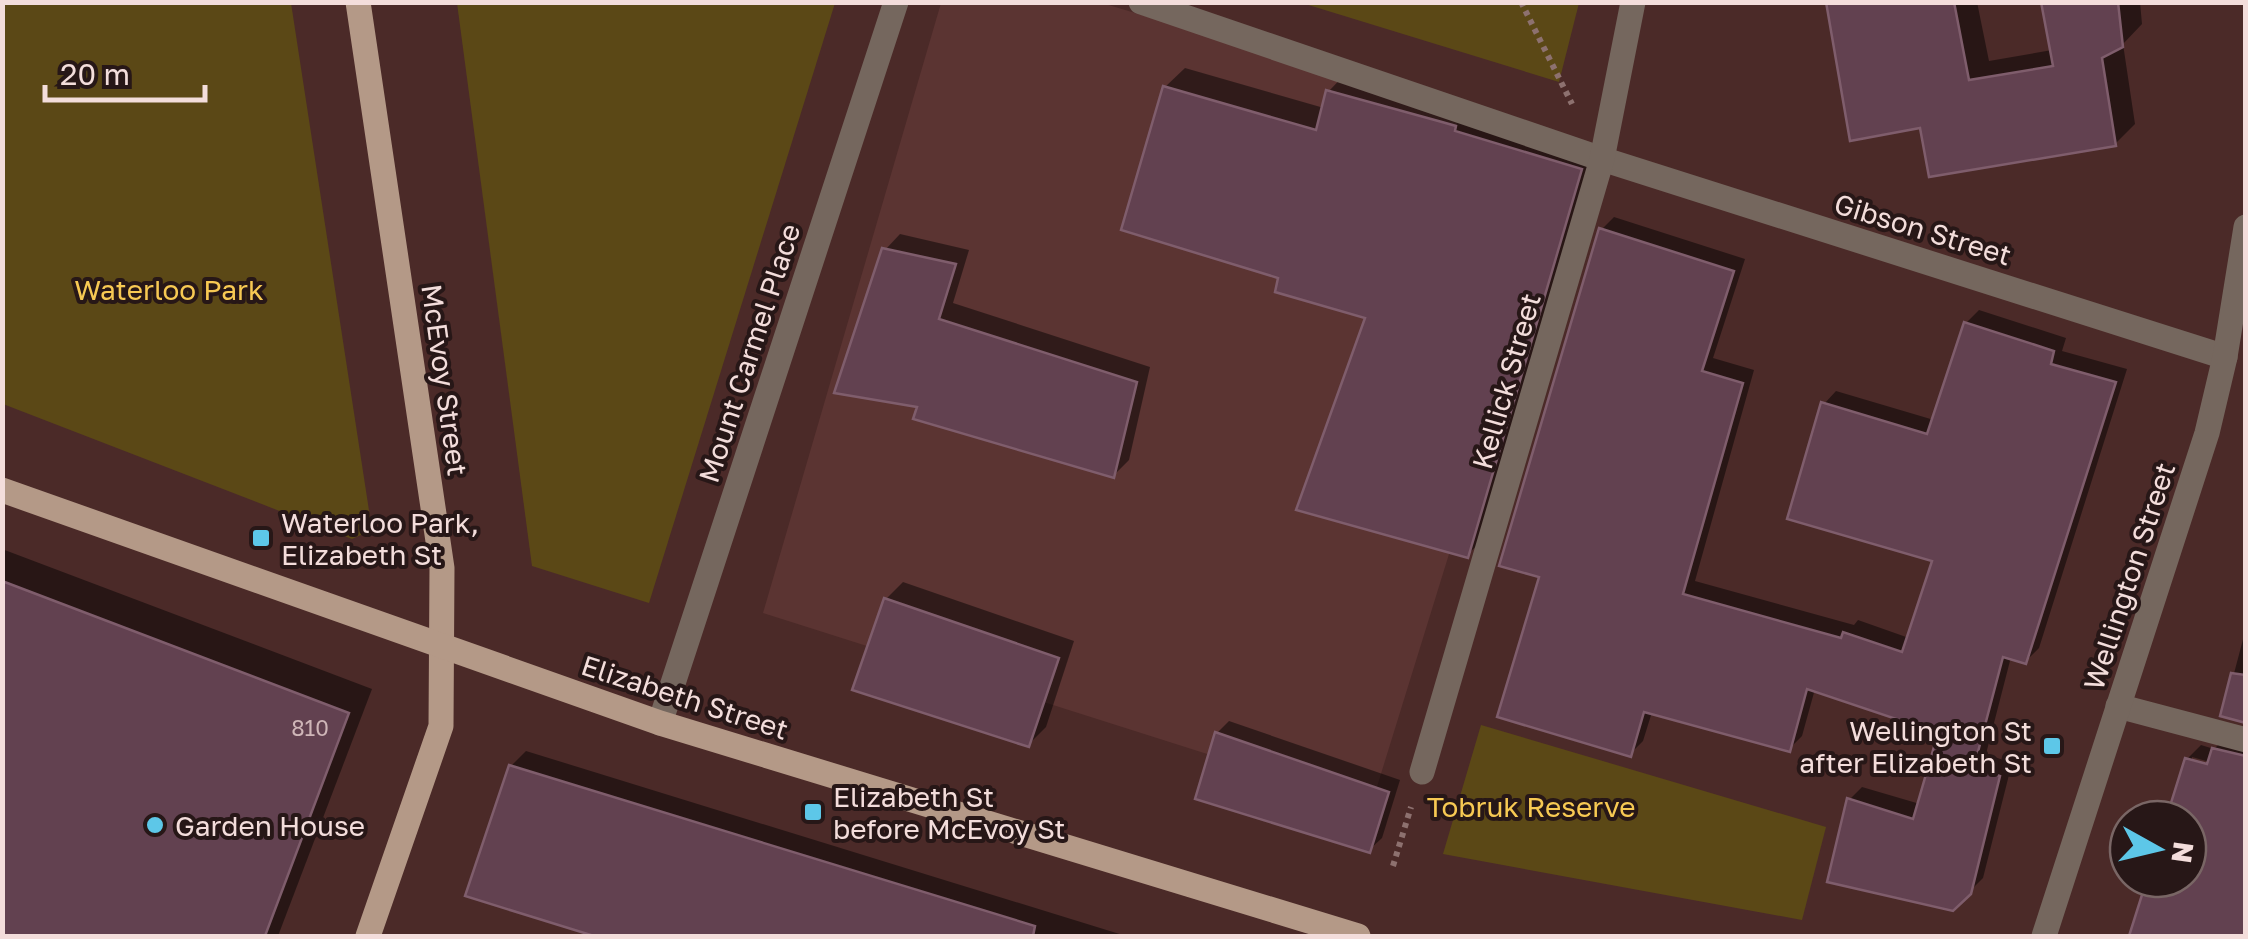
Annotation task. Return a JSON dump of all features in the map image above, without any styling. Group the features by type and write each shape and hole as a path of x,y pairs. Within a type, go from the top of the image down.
{"main road":[{"name":"McEvoy Street","path":"358,2 442,568 444,649 441,726 368,936"},
{"name":"Elizabeth Street","path":"2,490 660,723 1358,936"}],"street":[{"name":"Mount Carmel Place","path":"660,723 896,2"},
{"path":"1141,2 1604,150"},
{"name":"Kellick Street","path":"1422,772 1604,150 1633,2"},
{"name":"Gibson Street","path":"1604,150 2225,357"},
{"name":"Wellington Street","path":"2044,936 2208,433 2246,227"},
{"path":"2118,706 2246,740"}],"path":[{"path":"1521,2 1564,95 1604,150"},
{"path":"1393,866 1422,772"}],"shaded area":[{"path":"941,3 1102,3 1461,111 1329,500 1454,538 1371,806 763,613"}],"green space":[{"name":"Waterloo Park","path":"2,3 291,3 372,530 352,539 3,404"},
{"path":"457,3 835,3 649,603 532,566"},
{"path":"1302,3 1579,3 1559,82"},
{"name":"Tobruk Reserve","path":"1481,725 1826,827 1802,920 1443,854"}],"building":[{"path":"1826,2 1954,2 1969,80 2053,66 2041,2 2118,2 2123,47 2102,58 2116,146 1929,177 1920,128 1850,141"},
{"path":"1163,86 1316,130 1326,90 1456,126 1455,131 1582,169 1468,558 1296,510 1365,318 1275,292 1278,278 1121,230"},
{"path":"1599,228 1734,271 1702,371 1743,383 1683,594 1841,638 1843,632 1902,652 1932,561 1787,519 1821,402 1927,434 1964,322 2054,351 2051,364 2116,382 2026,664 2003,657 1974,767 2000,776 1971,894 1953,911 1827,882 1847,798 1913,819 1938,733 1807,689 1790,752 1644,712 1631,757 1497,717 1539,577 1499,566"},
{"path":"882,248 956,264 939,319 1137,382 1114,478 913,419 917,407 834,393"},
{"name":"Garden House","path":"2,581 349,713 265,936 2,936"},
{"path":"884,598 1059,658 1029,747 852,690"},
{"path":"2231,673 2246,675 2246,723 2220,716"},
{"path":"1215,732 1389,792 1370,853 1195,799"},
{"path":"2212,748 2246,756 2246,936 2129,936 2141,899 2208,899 2208,799 2172,799 2185,758 2207,764"},
{"path":"509,765 1035,926 1033,936 594,936 465,896"}],"place":[{"name":"Waterloo Park, Elizabeth St","path":"261,538"},
{"name":"Wellington St after Elizabeth St","path":"2052,746"},
{"name":"Elizabeth St before McEvoy St","path":"813,812"},
{"name":"Garden House","path":"155,825"}]}
